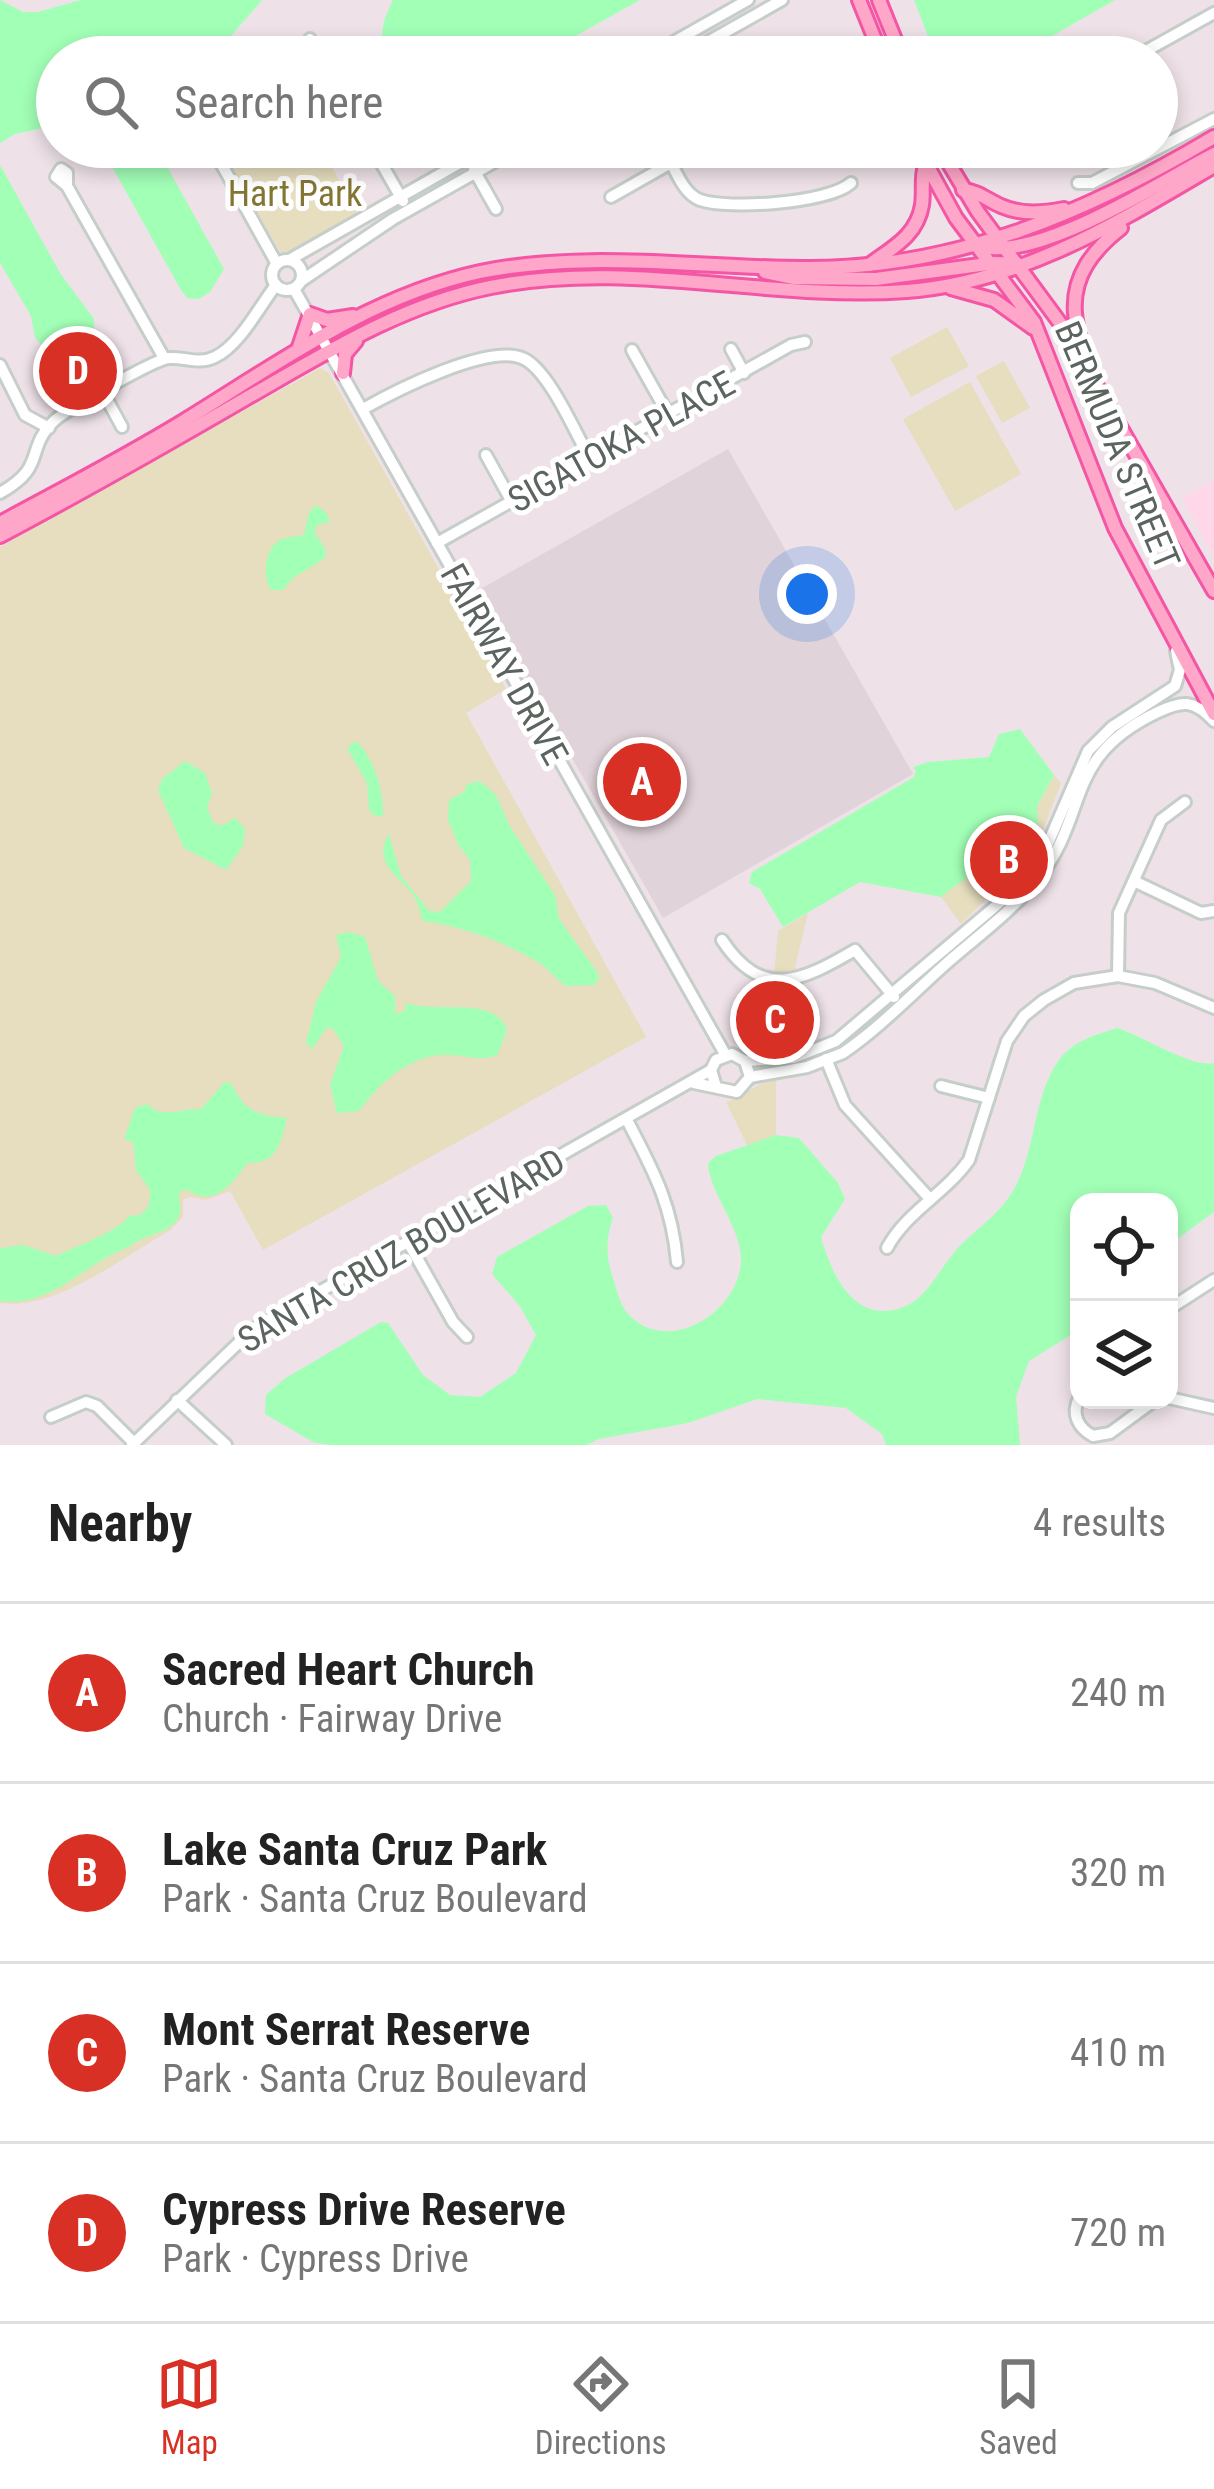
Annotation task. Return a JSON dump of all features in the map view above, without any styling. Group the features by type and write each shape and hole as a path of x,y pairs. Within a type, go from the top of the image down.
{"main road":[{"path":"860,0 874,36"},
{"path":"879,0 894,36"},
{"path":"1178,157 1214,137"},
{"path":"0,524 184,421 322,336 443,281 520,265 592,260 868,266 1003,244 1110,211 1214,154"},
{"path":"753,267 777,277 876,279 1020,266 1090,238 1214,166"},
{"path":"868,266 905,239 916,224 924,168"},
{"name":"BERMUDA STREET","path":"928,168 1039,332 1104,503 1214,717"},
{"name":"BERMUDA STREET","path":"951,168 1082,359 1214,591"},
{"path":"1003,244 1157,168"},
{"path":"963,190 1023,212 1089,205"},
{"path":"1082,359 1075,300 1084,268 1103,243 1154,201"},
{"path":"0,536 370,328 447,298 546,278 857,292 944,286 995,269"},
{"path":"944,286 994,300 1039,332"},
{"path":"297,351 310,314 327,320 360,316"},
{"path":"343,373 348,349 370,328"}],"street":[{"path":"684,36 748,0"},
{"path":"725,36 782,0"},
{"path":"1173,36 1214,13"},
{"path":"1178,138 1214,119"},
{"path":"225,168 283,261 301,267 298,285"},
{"path":"384,168 408,210"},
{"path":"451,168 283,261 272,273 275,285 284,290 298,285 408,210 485,168"},
{"path":"473,168 496,208"},
{"path":"611,197 661,168"},
{"path":"673,168 688,192 710,202 814,200 851,183"},
{"path":"1078,182 1092,183 1121,168"},
{"path":"68,186 164,358"},
{"path":"0,493 25,478 56,419 164,358 198,362 219,355 275,285"},
{"name":"FAIRWAY DRIVE","path":"298,285 322,336 725,1054"},
{"name":"SIGATOKA PLACE","path":"437,543 791,344 805,342"},
{"path":"730,349 743,373"},
{"path":"632,350 669,416"},
{"path":"363,409 448,370 499,355 523,358 539,371 590,459"},
{"path":"0,365 25,415 49,428"},
{"path":"103,392 122,427"},
{"path":"486,454 512,502"},
{"path":"691,1083 737,1092 750,1077 824,1055 897,1000 1034,871 1082,761 1135,712 1176,684 1180,670 1172,640"},
{"path":"1135,712 1175,694 1173,705"},
{"path":"1101,745 1173,705 1195,704 1214,717"},
{"path":"1118,976 1119,913 1161,820 1185,802"},
{"path":"1136,882 1201,913 1214,911"},
{"path":"722,940 734,959 750,971 792,981 855,950 897,1000"},
{"path":"887,1248 900,1224 969,1160 1007,1041 1024,1016 1074,983 1118,976 1155,983 1214,1009"},
{"path":"716,1087 711,1070 725,1054 746,1060 824,1055"},
{"path":"824,1055 845,1105 930,1199"},
{"path":"746,1060 750,1077"},
{"name":"SANTA CRUZ BOULEVARD","path":"133,1444 252,1330 711,1070"},
{"path":"941,1085 989,1098"},
{"path":"627,1120 664,1190 677,1262"},
{"path":"408,1242 453,1322 467,1336"},
{"path":"1178,1303 1214,1280"},
{"path":"177,1400 226,1445"},
{"path":"1178,1400 1214,1408"},
{"path":"51,1418 86,1402 97,1406 133,1444"},
{"path":"1076,1409 1082,1430 1101,1436 1142,1409"}],"shaded area":[{"path":"0,0 23,12 38,12 81,0 262,0 231,36 36,36 36,130 0,143"},
{"path":"393,0 640,0 576,36 383,36"},
{"path":"914,0 1115,0 1052,36 928,36"},
{"path":"0,165 60,273 94,319 94,337 79,354 55,357 35,338 31,316 0,263"},
{"path":"113,168 168,168 224,269 210,292 199,299 187,298"},
{"path":"728,449 913,774 663,918 477,591"},
{"path":"1214,480 1214,557 1182,498"},
{"path":"317,505 329,522 317,525 314,532 326,550 324,559 283,590 271,590 266,566 269,553 282,539 304,535 309,512"},
{"path":"1020,729 1054,775 1037,806 1038,825 941,897 860,882 783,927 760,889 749,883 752,872 914,777 913,767 989,757 999,734"},
{"path":"356,741 377,776 383,816 369,810 367,783 347,748"},
{"path":"185,761 205,773 212,793 207,808 213,822 221,826 235,818 245,829 243,846 226,870 184,848 158,790 162,779"},
{"path":"480,781 496,795 509,825 555,895 559,919 597,972 594,985 566,986 509,947 423,921 414,896 388,867 383,852 389,834 401,876 429,911 440,912 471,881 470,860 448,820 449,800 464,792 467,784"},
{"path":"349,932 365,937 378,981 395,996 395,1014 405,1011 406,1003 490,1012 507,1029 498,1054 423,1059 387,1080 359,1111 337,1113 330,1085 344,1046 327,1027 312,1049 306,1043 316,1002 341,957 336,935"},
{"path":"1117,1028 1180,1056 1214,1063 1214,1212 1178,1238 1178,1193 1070,1193 1070,1336 1029,1361 1016,1397 1020,1445 886,1445 882,1434 846,1408 757,1399 688,1423 586,1445 331,1445 313,1442 265,1414 266,1395 284,1379 381,1322 388,1323 423,1375 450,1395 480,1397 516,1373 536,1335 519,1305 492,1274 497,1257 588,1206 606,1205 613,1218 609,1265 629,1315 646,1327 664,1331 700,1322 729,1295 741,1259 708,1163 776,1135 799,1138 838,1183 845,1199 821,1237 832,1268 850,1295 874,1310 908,1305 1009,1197 1024,1166 1047,1082 1061,1058 1082,1041"},
{"path":"225,1082 253,1110 287,1118 272,1156 247,1163 226,1188 213,1195 179,1192 180,1212 172,1225 52,1291 36,1298 0,1301 0,1248 23,1245 56,1256 106,1233 129,1216 140,1215 149,1206 150,1190 136,1170 133,1142 124,1139 135,1108 147,1104 166,1112 201,1109"}],"green space":[{"name":"Hart Park","path":"230,168 332,168 357,213 289,253 281,253"},
{"path":"947,327 969,366 911,397 890,358"},
{"path":"79,354 102,385 67,405 62,357"},
{"path":"1004,361 1030,408 1002,423 976,376"},
{"path":"320,368 329,373 506,689 466,713 646,1037 263,1250 230,1191 206,1200 190,1197 183,1200 183,1217 169,1231 88,1280 43,1299 0,1303 0,547"},
{"path":"970,382 1021,474 955,511 903,419"},
{"path":"1054,775 1061,783 1036,849 961,924 941,897 1016,846"},
{"path":"808,913 795,967 803,975 774,975 778,931"},
{"path":"769,987 791,989 779,1053 760,1052"},
{"path":"776,1080 776,1135 747,1145 726,1102"}],"place":[{"name":"Cypress Drive Reserve","path":"78,371"},
{"name":"Sacred Heart Church","path":"642,782"},
{"name":"Lake Santa Cruz Park","path":"1009,860"},
{"name":"Mont Serrat Reserve","path":"775,1020"}]}
